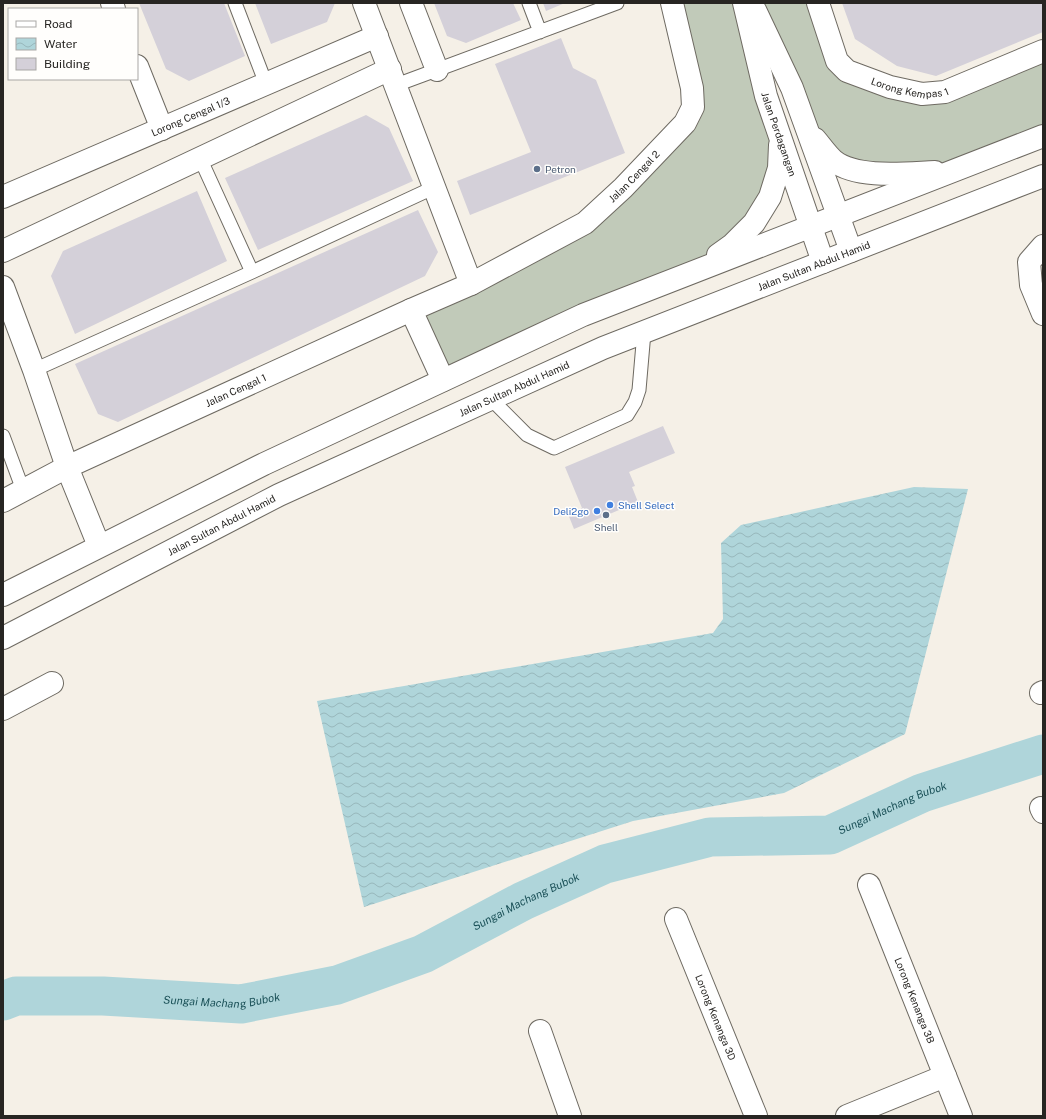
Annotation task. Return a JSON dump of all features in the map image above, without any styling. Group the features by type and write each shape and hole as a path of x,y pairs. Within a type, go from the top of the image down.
{"street":[{"path":"364,3 471,284"},
{"path":"411,3 437,70"},
{"name":"Jalan Cengal 2","path":"471,284 585,223 623,188 685,123 693,107 692,88 672,3"},
{"name":"Jalan Perdagangan","path":"744,3 766,96 823,262"},
{"path":"752,3 792,88 851,251"},
{"name":"Lorong Kempas 1","path":"818,3 837,61 847,72 890,87 922,94 945,92 1043,51"},
{"name":"Lorong Cengal 1/3","path":"3,197 377,36"},
{"path":"138,69 162,129"},
{"path":"3,252 200,158 393,77"},
{"path":"807,129 834,161 854,170 882,174 956,170"},
{"path":"3,595 264,464 583,315 1043,136"},
{"path":"679,277 720,254 754,223 770,197 779,168 780,138"},
{"name":"Jalan Sultan Abdul Hamid","path":"3,638 279,495 603,348 1043,176"},
{"path":"1043,246 1029,262 1031,285 1043,314"},
{"name":"Jalan Cengal 1","path":"3,501 67,467 471,284"},
{"path":"3,287 34,370 67,467 100,546"},
{"path":"411,310 443,380"},
{"path":"3,709 52,683"},
{"name":"Lorong Kenanga 3B","path":"869,885 961,1116"},
{"name":"Lorong Kenanga 3D","path":"676,919 756,1116"},
{"path":"540,1031 570,1116"},
{"path":"847,1116 945,1076"}],"lane":[{"path":"235,3 266,84"},
{"path":"528,3 540,32"},
{"path":"393,77 437,70 617,3"},
{"path":"200,158 252,272"},
{"path":"34,370 252,272 435,187"},
{"path":"491,399 527,436 554,448 627,416 635,402 639,390 644,332"},
{"path":"3,436 23,490"}],"green space":[{"path":"672,3 744,3 779,168 732,245 443,380 411,310 585,223 685,123"},
{"path":"752,3 818,3 837,61 914,92 1043,51 1043,136 956,171 834,161"}],"water":[{"path":"914,487 968,489 905,734 784,793 633,821 364,907 317,701 713,633 723,619 721,543 741,525"}],"building":[{"path":"139,3 224,3 245,56 189,81 166,69"},
{"path":"255,3 335,3 327,22 271,44"},
{"path":"434,3 513,3 521,20 466,43 447,36"},
{"path":"543,3 565,3 546,11"},
{"path":"842,3 1043,3 1043,32 936,76 897,66 855,39"},
{"path":"561,38 573,68 596,80 625,153 470,215 457,181 531,152 495,64"},
{"path":"366,115 389,128 413,181 258,250 225,178"},
{"path":"197,191 227,261 75,334 51,276 63,251"},
{"path":"418,210 438,252 425,276 118,422 98,414 75,364"},
{"path":"663,426 675,453 629,472 635,486 632,487 638,502 574,529 568,514 582,508 565,467"}],"waterway":[{"name":"Sungai Machang Bubok","path":"3,1001 16,996 103,996 241,1004 337,985 423,954 523,901 605,864 710,837 830,835 922,793 1043,754"}],"place":[{"name":"Petron","path":"537,169"},
{"name":"Shell Select","path":"610,505"},
{"name":"Deli2go","path":"597,511"},
{"name":"Shell","path":"606,515"}]}
